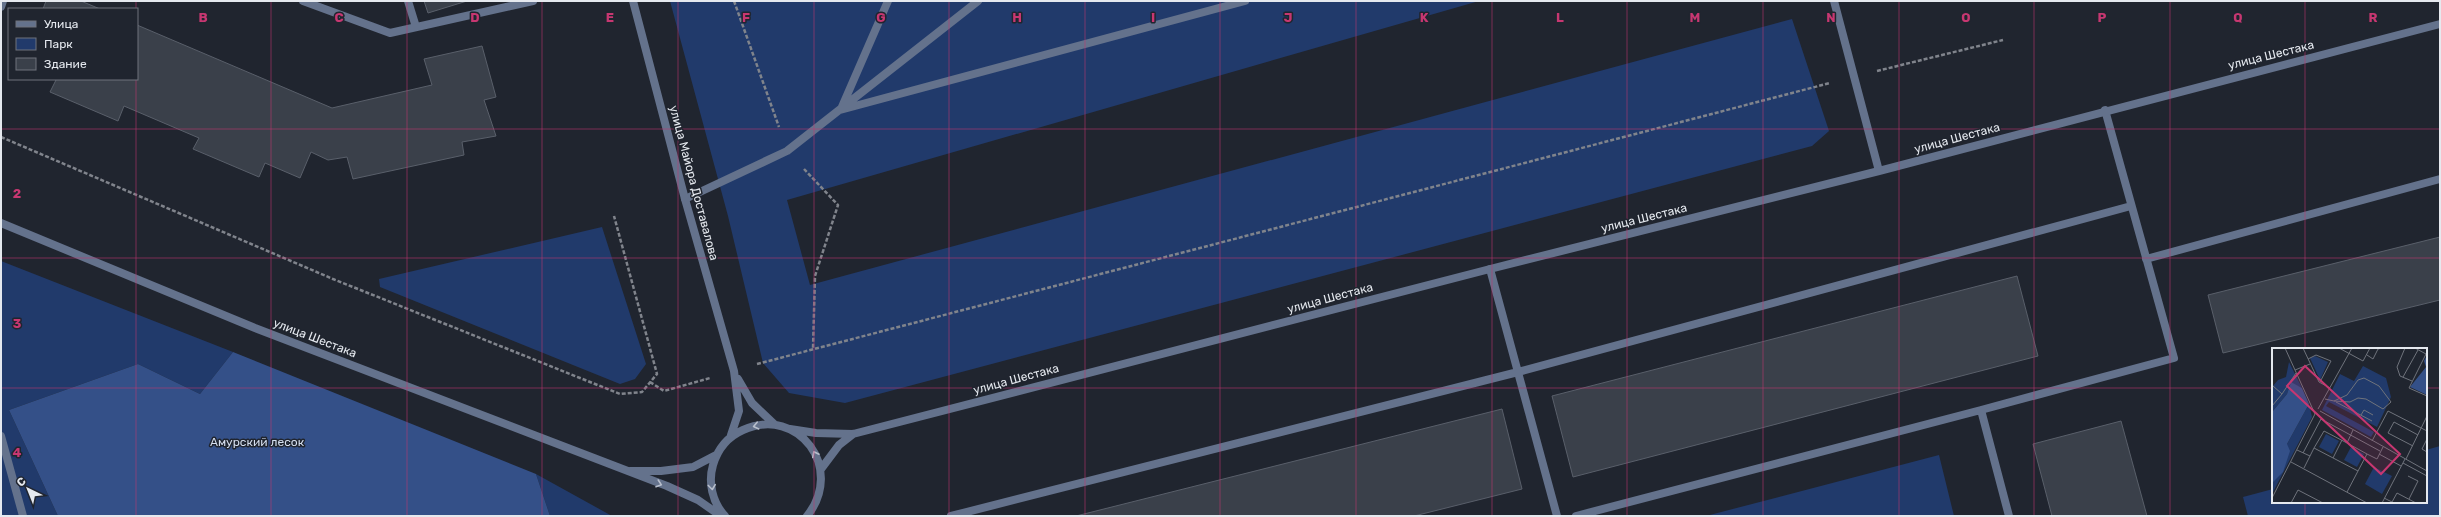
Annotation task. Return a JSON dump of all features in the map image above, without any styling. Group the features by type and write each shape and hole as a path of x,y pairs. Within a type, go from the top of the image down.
{"street":[{"path":"1,7 4,1"},
{"path":"303,1 390,33 533,1"},
{"path":"408,1 416,27"},
{"name":"улица Майора Доставалова","path":"633,1 685,199 734,371 739,411 731,435"},
{"path":"840,110 888,1"},
{"path":"685,199 787,151 978,1"},
{"path":"840,110 1245,1"},
{"path":"1834,1 1879,171"},
{"name":"улица Шестака","path":"790,429 816,433 853,434 1490,269 1879,171 2105,110 2440,24"},
{"path":"1576,516 2174,358 2105,110"},
{"path":"2146,260 2440,179"},
{"path":"951,516 1518,372 2131,206"},
{"name":"улица Шестака","path":"1,223 255,328 698,500 721,516"},
{"path":"1490,269 1556,516"},
{"name":"улица Майора Доставалова","path":"734,371 752,403 774,424"},
{"path":"1981,410 2009,516"},
{"path":"725,516 720,510 712,493 711,474 716,455 731,435 756,424 774,424 790,429 804,439 816,452 821,469 821,488 815,506 807,516"},
{"name":"улица Шестака","path":"821,469 839,446 853,434"},
{"path":"1,436 23,516"},
{"name":"улица Шестака","path":"622,471 661,471 693,467 716,455"}],"path":[{"path":"650,382 664,391 813,348 1854,76 2003,40"},
{"path":"1,137 333,279 620,394 642,392 657,374 614,216"}],"green space":[{"path":"670,1 1479,1 787,200 810,285 1792,19 1829,131 1812,146 845,403 789,393 763,363 728,216"},
{"path":"602,227 646,364 635,379 620,384 380,287 379,279"},
{"path":"1,261 233,352 200,394 138,364 9,410 58,516 1,516"},
{"name":"Амурский лесок","path":"233,352 536,474 550,516 58,516 9,410 138,364 200,394"},
{"path":"2440,446 2440,516 2248,516 2243,497 2272,489 2272,503 2427,503 2427,450"},
{"path":"1939,455 1954,516 1706,516"},
{"path":"536,474 612,516 550,516"}],"building":[{"path":"46,1 81,1 98,8 43,8"},
{"path":"424,1 467,1 428,13"},
{"path":"138,25 332,108 432,85 424,59 482,46 496,97 484,100 496,136 462,142 464,155 353,179 347,157 328,160 311,152 300,178 265,163 259,177 193,149 199,138 124,106 118,121 50,92 56,80 138,80"},
{"path":"2440,237 2440,300 2223,353 2208,295"},
{"path":"2017,276 2038,356 1573,477 1552,396"},
{"path":"1502,409 1522,489 1414,516 1076,516"},
{"path":"2121,421 2147,516 2052,516 2033,444"}]}
